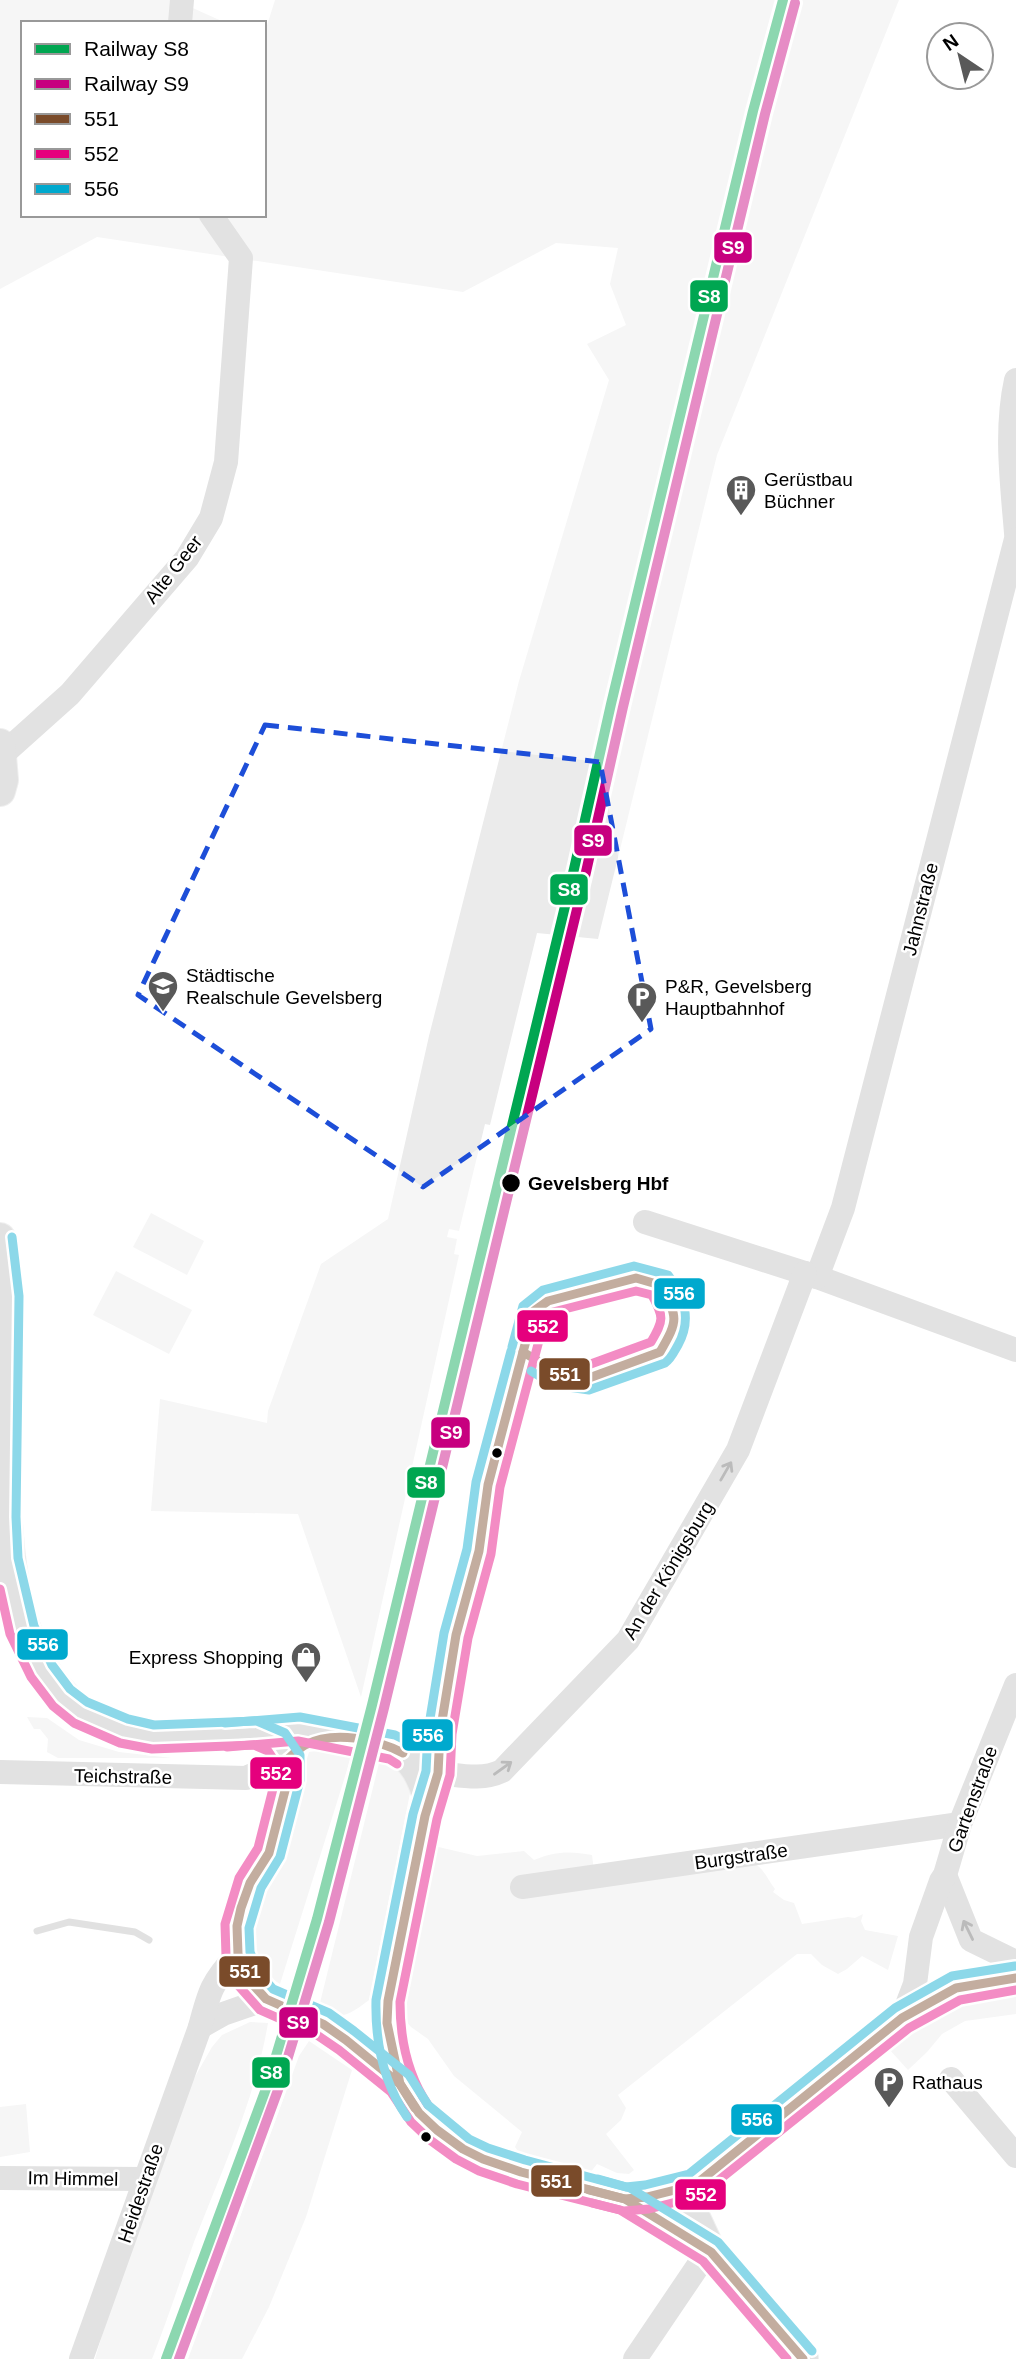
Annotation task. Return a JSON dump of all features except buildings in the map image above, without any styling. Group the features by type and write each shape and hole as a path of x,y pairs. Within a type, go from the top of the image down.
{"main road":[{"path":"0,791 3,779 1,749"},
{"path":"0,1238 7,1296 4,1517 6,1560 22,1630 49,1684 81,1713 124,1731 153,1737 299,1729 393,1747 403,1753 419,1773 429,1801 388,2001 387,2023 400,2084"},
{"path":"256,1733 276,1741 288,1759 288,1779 269,1853 250,1883 237,1926 238,1954 247,1978 266,1999 323,2024 400,2084 419,2113 463,2149 521,2172 625,2199 711,2252"},
{"path":"288,1759 307,1743 344,1737"},
{"path":"625,2199 647,2197 695,2185 902,2018 956,1988 1016,1978"},
{"path":"323,2024 359,2025 376,2014 388,2001"},
{"path":"695,2185 691,2209 711,2252 803,2359"}],"street":[{"path":"180,21 182,0"},
{"name":"Alte Geer","path":"1,749 70,694 187,558 211,519 226,462 241,258 212,217"},
{"path":"1016,380 1012,397 1011,460 1016,533"},
{"name":"Jahnstraße","path":"811,1275 843,1208 1016,538"},
{"path":"645,1222 811,1275 1016,1350"},
{"name":"An der Königsburg","path":"429,1801 438,1773 479,1777 502,1771 628,1640 738,1450 811,1275"},
{"name":"Gartenstraße","path":"902,2018 915,1984 921,1937 941,1881 946,1875 960,1824 1016,1685"},
{"name":"Teichstraße","path":"0,1772 246,1778 288,1759"},
{"path":"246,1778 273,1797 281,1810"},
{"name":"Burgstraße","path":"522,1887 960,1824"},
{"name":"Gartenstraße","path":"946,1875 971,1940 1016,1962"},
{"name":"Heidestraße","path":"81,2359 200,2027 209,1992 223,1970 238,1954"},
{"path":"200,2027 223,2014 266,1999"},
{"path":"951,2078 1016,2156"},
{"name":"Im Himmel","path":"0,2178 145,2179"},
{"path":"635,2359 700,2263 711,2252"}],"highlighted area":[{"path":"265,725 600,762 651,1029 423,1187 138,995"}],"shaded area":[{"path":"0,0 175,0 222,21 21,21 21,217 266,217 266,29 275,0 899,0 717,455 598,939 537,933 490,1125 485,1124 459,1231 449,1229 447,1237 457,1239 454,1254 459,1255 361,1697 298,1514 151,1511 160,1399 267,1423 268,1411 321,1264 388,1219 429,1036 519,681 609,380 587,344 626,325 610,284 618,248 556,243 463,292 97,237 0,289"},
{"path":"151,1213 204,1241 187,1275 133,1247"},
{"path":"116,1271 192,1310 169,1354 93,1315"},
{"path":"27,1717 47,1718 79,1740 119,1752 172,1758 58,1758 47,1752 48,1739 40,1729 34,1729"},
{"path":"353,1751 280,1984 256,1962 250,1948 249,1931 309,1752"},
{"path":"380,1759 395,1766 411,1788 369,2000 345,2015 317,2015"},
{"path":"430,1845 477,1856 524,1851 534,1860 563,1853 592,1855 596,1887 755,1864 775,1889 773,1892 794,1903 802,1924 855,1918 863,1914 861,1921 865,1930 898,1936 888,1970 862,1956 838,1974 822,1965 811,1954 797,1954 618,2095 626,2108 621,2120 606,2134 634,2170 629,2174 617,2173 597,2164 590,2173 585,2173 526,2163 515,2147 522,2132 454,2076 428,2039 403,2018 400,2002"},
{"path":"1016,1989 1016,2014 965,2021 942,2034 908,2070 889,2049 952,1997"},
{"path":"250,2022 268,2023 255,2080 152,2359 95,2359 121,2273 192,2082 222,2035"},
{"path":"309,2041 352,2070 306,2217 269,2307 242,2359 188,2359 299,2056"},
{"path":"26,2104 30,2152 0,2157 0,2107"}],"waterway":[{"path":"37,1931 69,1922 135,1932 149,1940"}],"rail line":[{"name":"S8","path":"166,2359 267,2086 317,1919 372,1705 574,869 753,111 783,0"},
{"name":"S9","path":"179,2359 278,2090 329,1922 384,1708 586,872 765,114 795,3"}],"transit line":[{"name":"556","path":"12,1237 19,1296 16,1517 18,1558 34,1626 52,1665 70,1689 87,1702 128,1719 154,1725 257,1721 285,1733 300,1755 300,1780 280,1857 261,1888 249,1928 250,1952 258,1972 273,1989 329,2013 354,2031 409,2075 428,2105 469,2139 525,2160 626,2187 689,2174 895,2008 952,1976 1015,1966"},
{"name":"556","path":"512,1347 523,1306 543,1290 634,1266 668,1275 674,1283 685,1309 685,1327 678,1345 665,1363 589,1390 554,1385 531,1371"},
{"name":"551","path":"636,1278 660,1285 673,1312 671,1332 660,1352 589,1378 558,1373 523,1352 534,1311 548,1301 636,1278"},
{"name":"552","path":"428,2105 406,2056 400,2002 437,1819 450,1775 452,1734 468,1638 491,1554 500,1487 545,1318 553,1312 636,1291 652,1295 661,1319 651,1342 588,1365 560,1361"},
{"name":"556","path":"407,2117 392,2090 382,2061 376,2000 413,1814 426,1771 428,1731 444,1633 467,1549 476,1482 511,1351"},
{"name":"551","path":"523,1352 488,1485 479,1551 456,1635 440,1733 438,1773 425,1816 388,2001 387,2023 400,2084 419,2113 463,2149 521,2172 625,2199 711,2252 803,2359"},
{"name":"552","path":"0,1589 10,1634 31,1677 53,1706 74,1723 120,1743 152,1749 254,1745 268,1751 276,1763 276,1777 258,1848 239,1878 225,1924 226,1956 237,1984 260,2010 317,2035 339,2050 391,2092 411,2122 430,2140 456,2159 479,2171 517,2184 624,2211 649,2209 699,2196 909,2028 960,2000 1016,1990"},
{"name":"556","path":"225,1723 300,1717 395,1735 409,1742"},
{"name":"551","path":"288,1759 316,1740 342,1737 368,1740 403,1753"},
{"name":"552","path":"227,1747 298,1741 389,1759 397,1764"},
{"name":"551","path":"288,1759 288,1779 269,1853 250,1883 241,1908 237,1926 238,1954 247,1978 266,1999 323,2024 346,2040 400,2084 415,2108"},
{"name":"551","path":"589,2190 625,2199 647,2197 695,2185 902,2018 956,1988 1016,1978"},
{"name":"556","path":"598,2179 630,2188 718,2242 812,2351"},
{"name":"552","path":"592,2203 620,2210 703,2261 787,2359"}],"place":[{"name":"Gerüstbau Büchner","path":"741,517"},
{"name":"Städtische Realschule Gevelsberg","path":"163,1013"},
{"name":"P&R, Gevelsberg Hauptbahnhof","path":"642,1024"},
{"name":"Gevelsberg Hbf","path":"511,1183"},
{"name":"Express Shopping","path":"306,1684"},
{"name":"Rathaus","path":"889,2109"}]}
